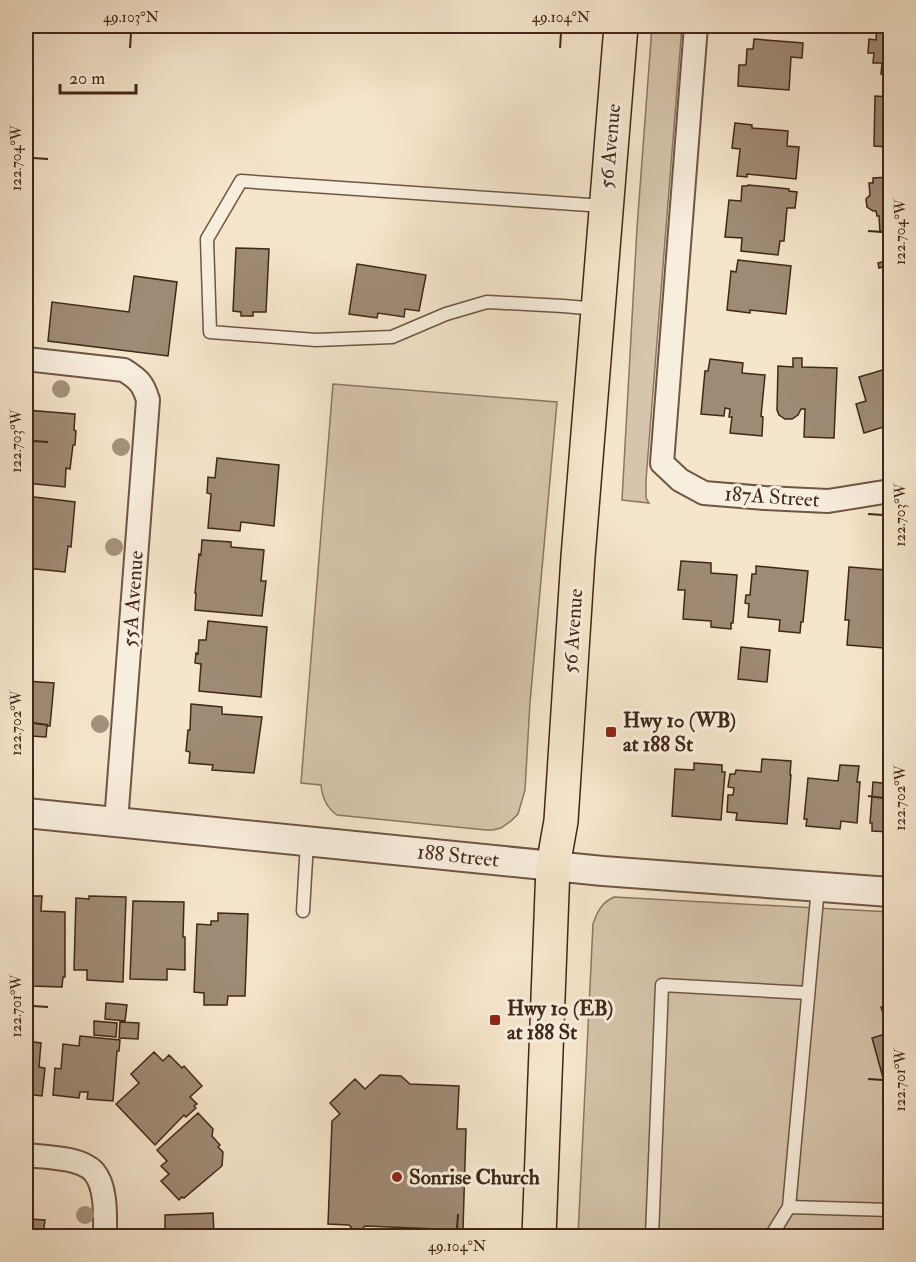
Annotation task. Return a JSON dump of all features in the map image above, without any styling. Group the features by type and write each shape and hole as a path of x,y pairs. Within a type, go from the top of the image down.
{"highway":[{"name":"56 Avenue","path":"539,1236 553,866 561,822 578,557 621,26"}],"street":[{"name":"187A Street","path":"696,26 662,463 680,480 704,493 828,501 891,491"},
{"name":"55A Avenue","path":"26,358 124,370 137,378 144,387 148,400 116,822"},
{"name":"188 Street","path":"26,813 603,871 891,892"},
{"path":"26,1155 65,1159 80,1163 93,1172 102,1188 105,1236"}],"lane":[{"path":"598,309 487,302 446,314 392,337 315,340 210,332 207,239 241,181 605,206"},
{"path":"303,911 308,840"},
{"path":"771,1236 789,1207 818,887"},
{"path":"652,1236 662,985 808,993"},
{"path":"789,1207 891,1210"}],"shaded area":[{"path":"652,26 682,26 646,480 646,498 649,503 622,500 637,228"},
{"path":"333,384 557,402 530,702 525,790 518,814 501,828 486,830 337,815 326,802 321,785 301,783"},
{"path":"614,897 890,912 890,1236 578,1236 593,924 600,908"}],"building":[{"path":"754,26 801,26 800,31"},
{"path":"877,26 890,26 890,75 881,74 882,63 873,63 874,53 868,53 869,39 876,40"},
{"path":"754,39 803,43 802,58 791,57 789,90 738,86 739,65 746,65 747,49 753,49"},
{"path":"875,96 890,97 890,147 874,146"},
{"path":"735,123 752,125 752,128 788,131 787,146 799,147 796,179 747,174 747,177 737,176 740,149 732,148"},
{"path":"890,177 890,232 880,232 879,216 876,211 867,207 866,199 870,195 869,183 873,183 873,178"},
{"path":"742,186 789,189 789,191 797,192 795,208 787,208 784,241 780,241 778,255 741,251 742,238 725,237 729,200 741,201"},
{"path":"236,248 269,249 266,312 253,312 253,316 241,316 241,312 233,311"},
{"path":"738,260 791,266 786,314 727,310 731,271 736,272"},
{"path":"890,260 890,285 888,286 883,267 879,268 878,263"},
{"path":"357,264 426,275 419,311 405,309 404,317 378,313 377,318 349,314"},
{"path":"134,276 177,282 168,356 48,341 52,302 129,312"},
{"path":"793,358 802,358 802,367 837,368 834,438 804,437 805,409 801,409 792,419 785,419 779,415 777,410 778,366 793,367"},
{"path":"710,359 743,363 742,373 765,375 761,416 763,417 762,436 730,433 732,417 729,417 730,409 725,408 724,416 701,414 705,371 708,371"},
{"path":"889,368 890,425 864,433 856,404 866,401 859,377"},
{"path":"26,410 75,414 75,445 73,445 70,469 66,468 65,487 26,483"},
{"path":"217,458 279,465 274,526 241,522 240,531 208,528 211,494 207,493 208,477 215,478"},
{"path":"26,496 75,502 71,547 68,546 65,572 26,568"},
{"path":"202,540 231,542 231,547 264,550 261,581 266,581 262,616 195,610"},
{"path":"681,561 711,563 711,573 737,575 731,629 711,627 711,621 683,619 685,590 678,590"},
{"path":"756,566 808,571 800,633 779,631 780,620 748,617 749,604 745,603 746,595 750,595 752,574 756,574"},
{"path":"849,567 886,570 884,603 888,604 884,648 847,645 849,620 845,620"},
{"path":"208,621 267,627 261,697 199,691 201,664 195,663 196,653 198,654 199,640 206,640"},
{"path":"741,647 770,650 767,682 738,679"},
{"path":"26,681 54,683 50,726 47,726 46,737 31,736 30,746 26,745"},
{"path":"191,704 222,707 222,714 262,717 254,773 212,770 213,765 189,763 190,752 186,751"},
{"path":"762,759 791,761 787,824 736,820 737,813 727,812 728,795 733,795 734,788 728,787 730,774 735,774 736,770 761,772"},
{"path":"694,763 722,765 722,772 725,772 721,820 672,816 675,769 694,770"},
{"path":"840,765 859,766 857,823 841,821 840,829 806,826 807,819 804,819 808,778 838,781"},
{"path":"873,782 890,784 890,832 872,831 872,823 870,823"},
{"path":"26,896 42,896 41,911 65,912 65,977 63,977 62,987 32,986 32,983 26,983"},
{"path":"89,896 126,897 123,982 87,980 87,970 74,970 76,898 89,899"},
{"path":"133,901 184,902 185,970 167,969 167,980 130,979"},
{"path":"218,913 248,914 245,996 228,996 227,1005 204,1005 204,993 194,992 197,924 211,925 211,921 218,921"},
{"path":"106,1003 127,1005 125,1021 105,1019"},
{"path":"890,1005 890,1103 872,1038 889,1033 881,1007"},
{"path":"94,1021 117,1023 116,1037 94,1035"},
{"path":"120,1022 139,1023 138,1039 119,1038"},
{"path":"80,1036 120,1040 113,1101 87,1099 88,1092 80,1092 79,1098 53,1095 55,1068 61,1069 63,1044 79,1046"},
{"path":"26,1041 41,1043 39,1067 45,1068 42,1096 26,1094"},
{"path":"154,1052 163,1061 169,1055 182,1068 184,1066 202,1086 190,1097 197,1104 194,1106 196,1108 186,1117 184,1115 155,1145 116,1104 139,1083 131,1074"},
{"name":"Sonrise Church","path":"380,1075 401,1076 410,1084 459,1086 457,1129 466,1129 463,1230 365,1226 357,1234 349,1225 328,1224 332,1121 340,1114 330,1103 355,1079 365,1089"},
{"path":"198,1113 213,1129 212,1136 223,1152 222,1166 179,1200 161,1181 169,1174 161,1166 167,1161 157,1150"},
{"path":"26,1200 31,1200 30,1219 45,1220 43,1236 26,1236"},
{"path":"213,1213 214,1234 224,1234 224,1236 165,1236 165,1215"}],"place":[{"name":"Hwy 10 (WB) at 188 St","path":"611,732"},
{"name":"Hwy 10 (EB) at 188 St","path":"495,1020"},
{"name":"Sonrise Church","path":"397,1177"}]}
